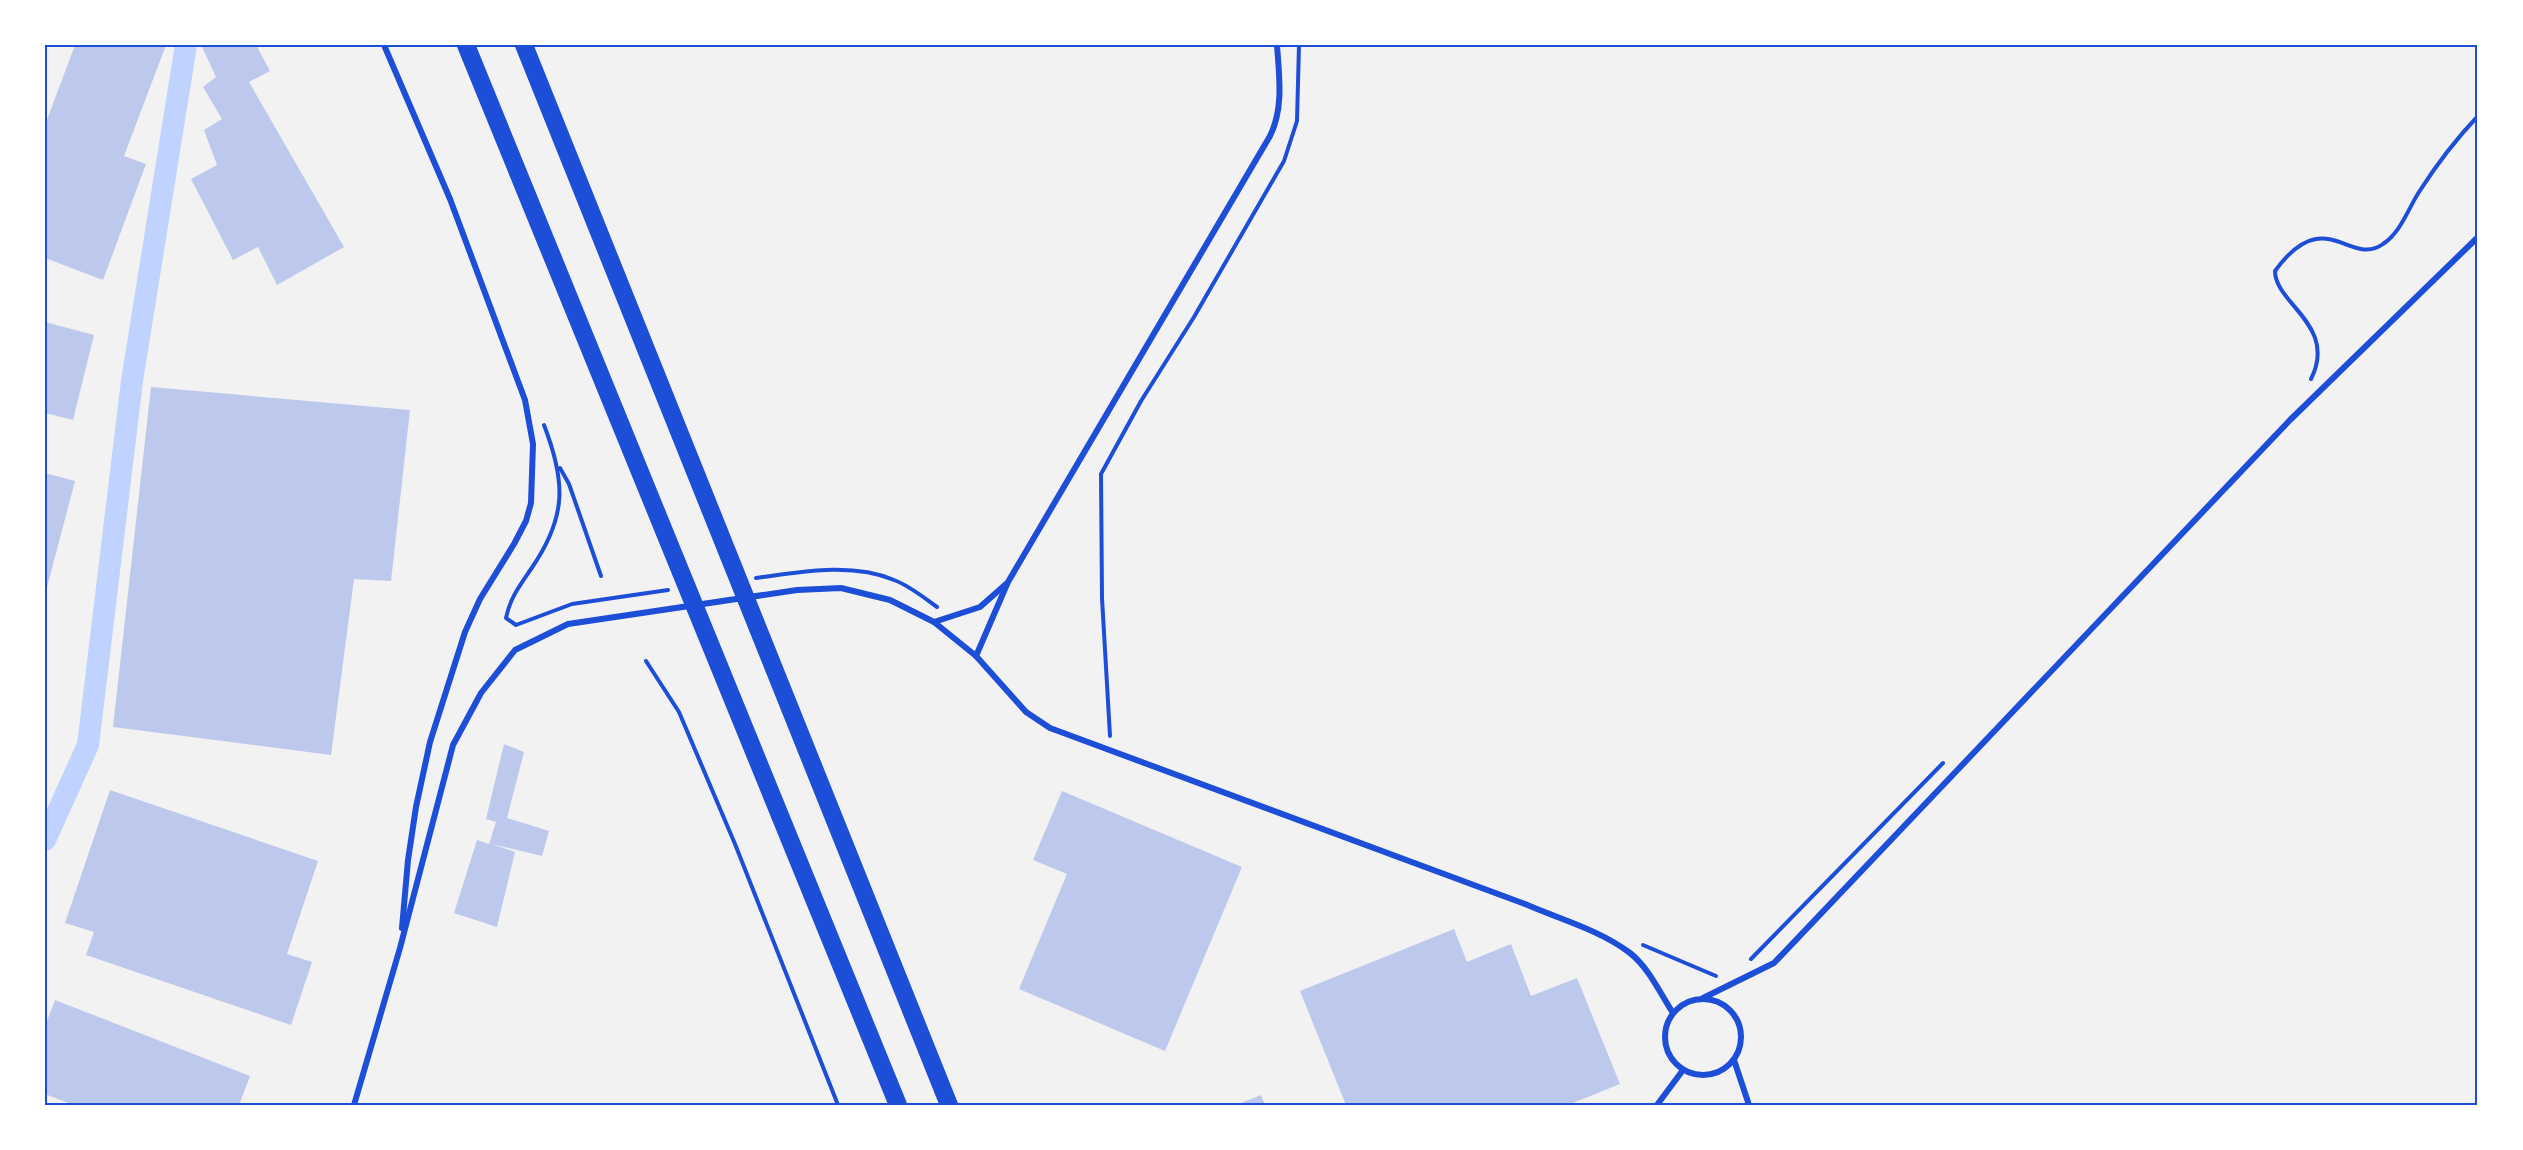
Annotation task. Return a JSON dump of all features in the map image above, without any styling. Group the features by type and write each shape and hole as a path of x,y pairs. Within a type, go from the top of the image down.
{"highway":[{"path":"466,45 898,1105"},
{"path":"525,45 949,1105"}],"street":[{"path":"384,45 450,199 525,400 533,444 531,503 526,521 480,599 465,632 430,742 416,807 408,860 400,948"},
{"path":"976,656 1008,582 1273,130 1279,102 1277,45"},
{"path":"1703,998 1715,1000 1726,1006 1737,1020 1742,1037 1740,1050 1726,1069 1705,1076 1683,1070 1673,1062 1667,1050 1665,1037 1667,1024 1673,1013 1691,1000 1703,998 1774,963 2290,420 2478,237"},
{"path":"934,622 980,607 1008,582"},
{"path":"354,1105 400,948 453,745 481,693 515,650 568,624 798,590 841,588 890,600 934,622 976,656 1026,712 1050,728 1515,900 1603,937 1630,953 1644,968 1673,1013"},
{"path":"1734,1060 1749,1105"},
{"path":"1657,1105 1683,1070"}],"path":[{"path":"1100,736 1110,740 1102,598 1101,474 1141,401 1194,317 1284,161 1297,121 1299,45"},
{"path":"2308,385 2313,375 2317,354 2314,335 2306,318 2275,283 2275,271 2292,249 2314,238 2370,249 2382,246 2398,229 2436,166 2478,116"},
{"path":"558,465 569,484 601,576"},
{"path":"751,579 846,570 868,572 893,579 910,588 952,617"},
{"path":"638,594 672,589"},
{"path":"646,662 679,712 739,855 838,1105"},
{"path":"1747,963 1950,755"},
{"path":"1634,941 1714,977 1720,976"}],"building":[{"path":"75,45 166,45 124,156 146,164 103,280 45,258 45,125"},
{"path":"206,45 256,45 270,71 249,82 344,247 277,285 258,247 233,260 191,179 217,165 204,130 222,119 203,87 216,77 202,47"},
{"path":"45,322 94,335 73,420 45,413"},
{"path":"151,387 410,410 391,581 354,579 331,755 113,727"},
{"path":"45,473 75,481 46,591 45,591"},
{"path":"504,744 524,752 507,818 549,831 542,856 492,844 515,852 497,927 454,913 477,840 489,844 496,822 486,819"},
{"path":"110,790 318,861 287,954 312,962 291,1025 86,955 94,932 65,923"},
{"path":"1062,791 1242,867 1165,1051 1019,989 1067,874 1033,860"},
{"path":"1454,929 1467,962 1511,944 1531,996 1577,978 1620,1084 1568,1105 1346,1105 1300,991"},
{"path":"55,1000 250,1076 239,1105 73,1105 45,1094 45,1026"},
{"path":"1261,1095 1265,1105 1236,1105"}],"waterway":[{"path":"45,840 88,745 132,381 186,45"}]}
